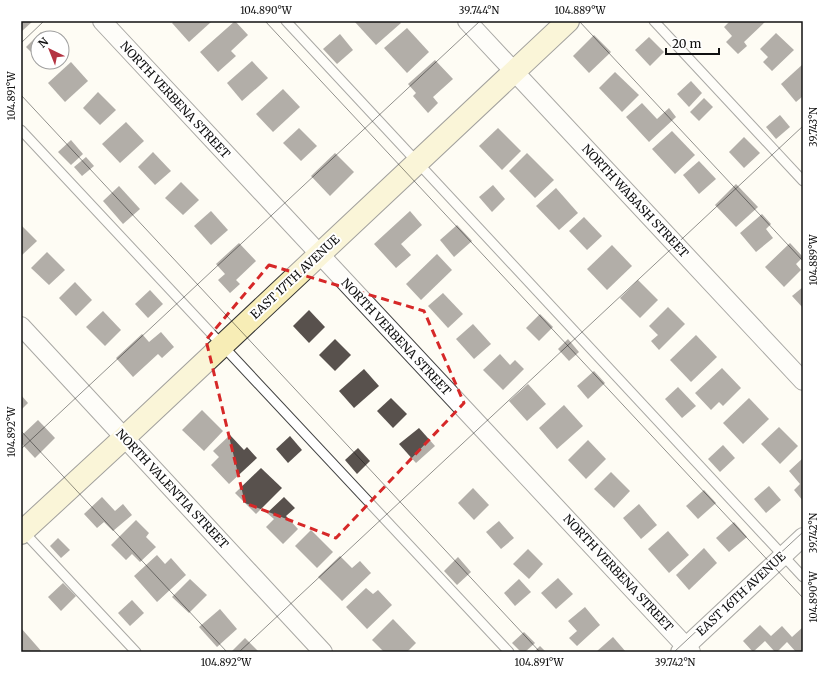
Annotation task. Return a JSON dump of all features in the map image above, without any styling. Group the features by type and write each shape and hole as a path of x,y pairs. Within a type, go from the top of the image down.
{"street":[{"name":"NORTH VERBENA STREET","path":"102,21 686,650"},
{"name":"NORTH WABASH STREET","path":"467,21 803,381"},
{"name":"EAST 17TH AVENUE","path":"22,531 125,437 568,21"},
{"name":"NORTH VALENTIA STREET","path":"21,326 323,652"},
{"name":"EAST 16TH AVENUE","path":"686,650 803,537"}],"lane":[{"path":"286,21 803,577"},
{"path":"654,21 803,181"},
{"path":"21,130 509,652"},
{"path":"22,531 136,652"}],"highlighted area":[{"path":"269,265 424,311 464,403 336,538 245,503 206,340"}],"building":[{"path":"21,21 33,21 21,32"},
{"path":"174,21 211,22 189,42 172,23"},
{"path":"235,21 248,35 231,51 236,56 218,72 200,52"},
{"path":"354,21 399,21 401,23 376,45"},
{"path":"730,21 766,21 744,42 747,46 738,54 726,42 732,36 724,27"},
{"path":"407,28 429,52 407,73 384,48"},
{"path":"776,33 794,50 772,71 763,62 768,57 760,49"},
{"path":"340,34 353,50 337,64 323,49"},
{"path":"594,35 611,52 589,73 573,56"},
{"path":"649,37 664,52 650,66 635,50"},
{"path":"30,43 30,51 26,47"},
{"path":"435,60 453,79 433,97 438,103 428,113 413,96 416,93 408,84"},
{"path":"252,61 268,78 242,101 227,83"},
{"path":"71,62 88,81 65,102 48,83 62,70 70,70"},
{"path":"803,64 803,96 796,102 781,84"},
{"path":"615,72 639,95 622,112 599,88"},
{"path":"691,81 702,93 689,107 677,94"},
{"path":"283,89 300,107 273,132 256,114"},
{"path":"98,92 116,110 100,125 83,108"},
{"path":"704,98 713,107 699,121 690,112"},
{"path":"642,103 657,119 669,108 676,117 649,142 626,117"},
{"path":"780,115 790,127 776,139 766,127"},
{"path":"126,122 144,141 120,163 102,144"},
{"path":"299,128 317,146 301,161 283,143"},
{"path":"498,128 521,151 502,170 479,146"},
{"path":"672,131 695,155 675,174 652,149"},
{"path":"744,137 760,153 744,168 729,152"},
{"path":"71,140 83,154 71,165 58,152"},
{"path":"153,152 171,171 155,185 138,167"},
{"path":"335,153 354,172 330,196 311,176"},
{"path":"527,153 554,180 535,198 509,171"},
{"path":"86,157 94,166 82,176 74,167"},
{"path":"699,161 716,179 699,194 683,175"},
{"path":"181,182 199,200 183,215 165,198"},
{"path":"736,184 758,207 736,227 715,205"},
{"path":"493,185 505,199 492,212 479,197"},
{"path":"119,186 140,209 123,224 103,201"},
{"path":"556,188 578,213 559,230 536,206"},
{"path":"211,211 228,230 211,245 194,226"},
{"path":"410,211 422,225 401,244 411,255 396,268 374,244"},
{"path":"762,214 771,224 766,229 773,238 756,252 740,233"},
{"path":"584,217 602,236 587,250 569,231"},
{"path":"21,225 37,241 21,256"},
{"path":"457,225 472,241 454,257 440,240"},
{"path":"239,243 256,261 236,280 240,284 230,293 218,280 225,274 216,264"},
{"path":"790,243 803,257 796,264 801,270 784,287 765,267"},
{"path":"612,245 632,266 607,290 587,269"},
{"path":"47,252 65,270 49,285 31,268"},
{"path":"437,254 452,270 421,300 406,284"},
{"path":"638,280 658,300 640,318 620,298"},
{"path":"75,282 92,300 76,316 59,298"},
{"path":"803,287 803,308 792,296"},
{"path":"150,290 163,304 148,318 135,304"},
{"path":"443,293 463,314 448,328 428,306"},
{"path":"668,307 685,324 659,350 651,341 658,335 649,326"},
{"path":"309,310 325,327 309,343 293,326"},
{"path":"103,311 121,330 105,346 86,327"},
{"path":"540,314 553,327 539,341 526,328"},
{"path":"473,324 491,344 474,359 456,339"},
{"path":"161,332 174,347 162,358 158,354 133,377 116,358 142,334 149,342"},
{"path":"696,335 717,357 691,382 670,360"},
{"path":"335,339 351,355 335,371 319,355"},
{"path":"568,339 579,352 569,361 558,349"},
{"path":"500,354 510,365 515,360 524,369 503,390 483,370"},
{"path":"722,368 741,388 723,406 719,402 711,410 695,393"},
{"path":"364,369 379,386 354,408 339,391"},
{"path":"594,371 605,383 588,399 577,386"},
{"path":"528,384 546,404 527,421 509,401"},
{"path":"678,387 696,406 682,418 665,399"},
{"path":"21,395 28,403 21,410"},
{"path":"391,398 407,414 393,428 377,411"},
{"path":"749,398 769,419 743,444 723,423"},
{"path":"564,405 583,426 557,449 539,428"},
{"path":"202,410 223,431 204,451 182,430"},
{"path":"38,420 55,438 35,458 21,443 21,436"},
{"path":"779,427 798,446 780,464 761,444"},
{"path":"419,428 435,446 416,463 399,444"},
{"path":"230,435 244,450 247,447 257,458 229,484 211,465 219,457 213,451"},
{"path":"290,436 302,450 288,463 276,449"},
{"path":"588,440 606,459 586,479 568,460"},
{"path":"723,445 735,458 720,472 708,459"},
{"path":"358,448 370,461 357,474 345,460"},
{"path":"803,458 803,501 794,490 800,484 789,471"},
{"path":"261,468 282,488 256,514 235,493"},
{"path":"611,472 630,491 614,508 594,489"},
{"path":"769,486 781,500 766,513 754,499"},
{"path":"473,488 489,505 474,520 458,503"},
{"path":"704,490 716,503 698,519 686,506"},
{"path":"102,497 115,511 123,504 132,515 113,531 104,522 97,528 84,514"},
{"path":"284,497 295,508 286,516 298,529 283,544 266,527 274,519 267,513"},
{"path":"639,504 657,525 641,539 623,518"},
{"path":"136,520 149,533 146,537 156,547 140,562 132,554 126,560 111,545"},
{"path":"499,521 514,538 501,549 486,532"},
{"path":"734,522 747,537 729,552 716,538"},
{"path":"311,530 333,552 317,568 295,546"},
{"path":"668,531 689,555 669,573 648,549"},
{"path":"58,538 70,550 61,558 50,546"},
{"path":"704,548 717,563 689,590 676,575"},
{"path":"528,549 543,564 529,579 513,564"},
{"path":"157,555 165,564 171,558 186,575 157,602 134,576"},
{"path":"340,556 352,568 360,561 371,573 342,601 318,577"},
{"path":"458,557 471,572 457,585 444,571"},
{"path":"558,578 573,594 556,609 541,593"},
{"path":"190,579 207,595 189,613 172,597"},
{"path":"519,579 531,592 515,606 504,593"},
{"path":"63,583 76,596 61,611 48,597"},
{"path":"366,588 373,594 378,590 392,605 367,629 346,607"},
{"path":"132,600 144,613 130,626 118,613"},
{"path":"585,607 600,625 577,646 569,638 577,631 568,621"},
{"path":"220,609 237,629 217,647 199,627"},
{"path":"393,619 416,643 407,652 384,652 372,640"},
{"path":"760,625 771,636 782,626 792,637 803,627 803,650 801,652 796,652 787,642 777,652 775,652 765,641 753,652 743,641"},
{"path":"21,628 42,652 21,652"},
{"path":"524,632 535,643 525,652 521,652 512,643"},
{"path":"613,637 626,652 596,652"},
{"path":"245,638 259,652 231,652"},
{"path":"540,646 546,652 534,652"}]}
